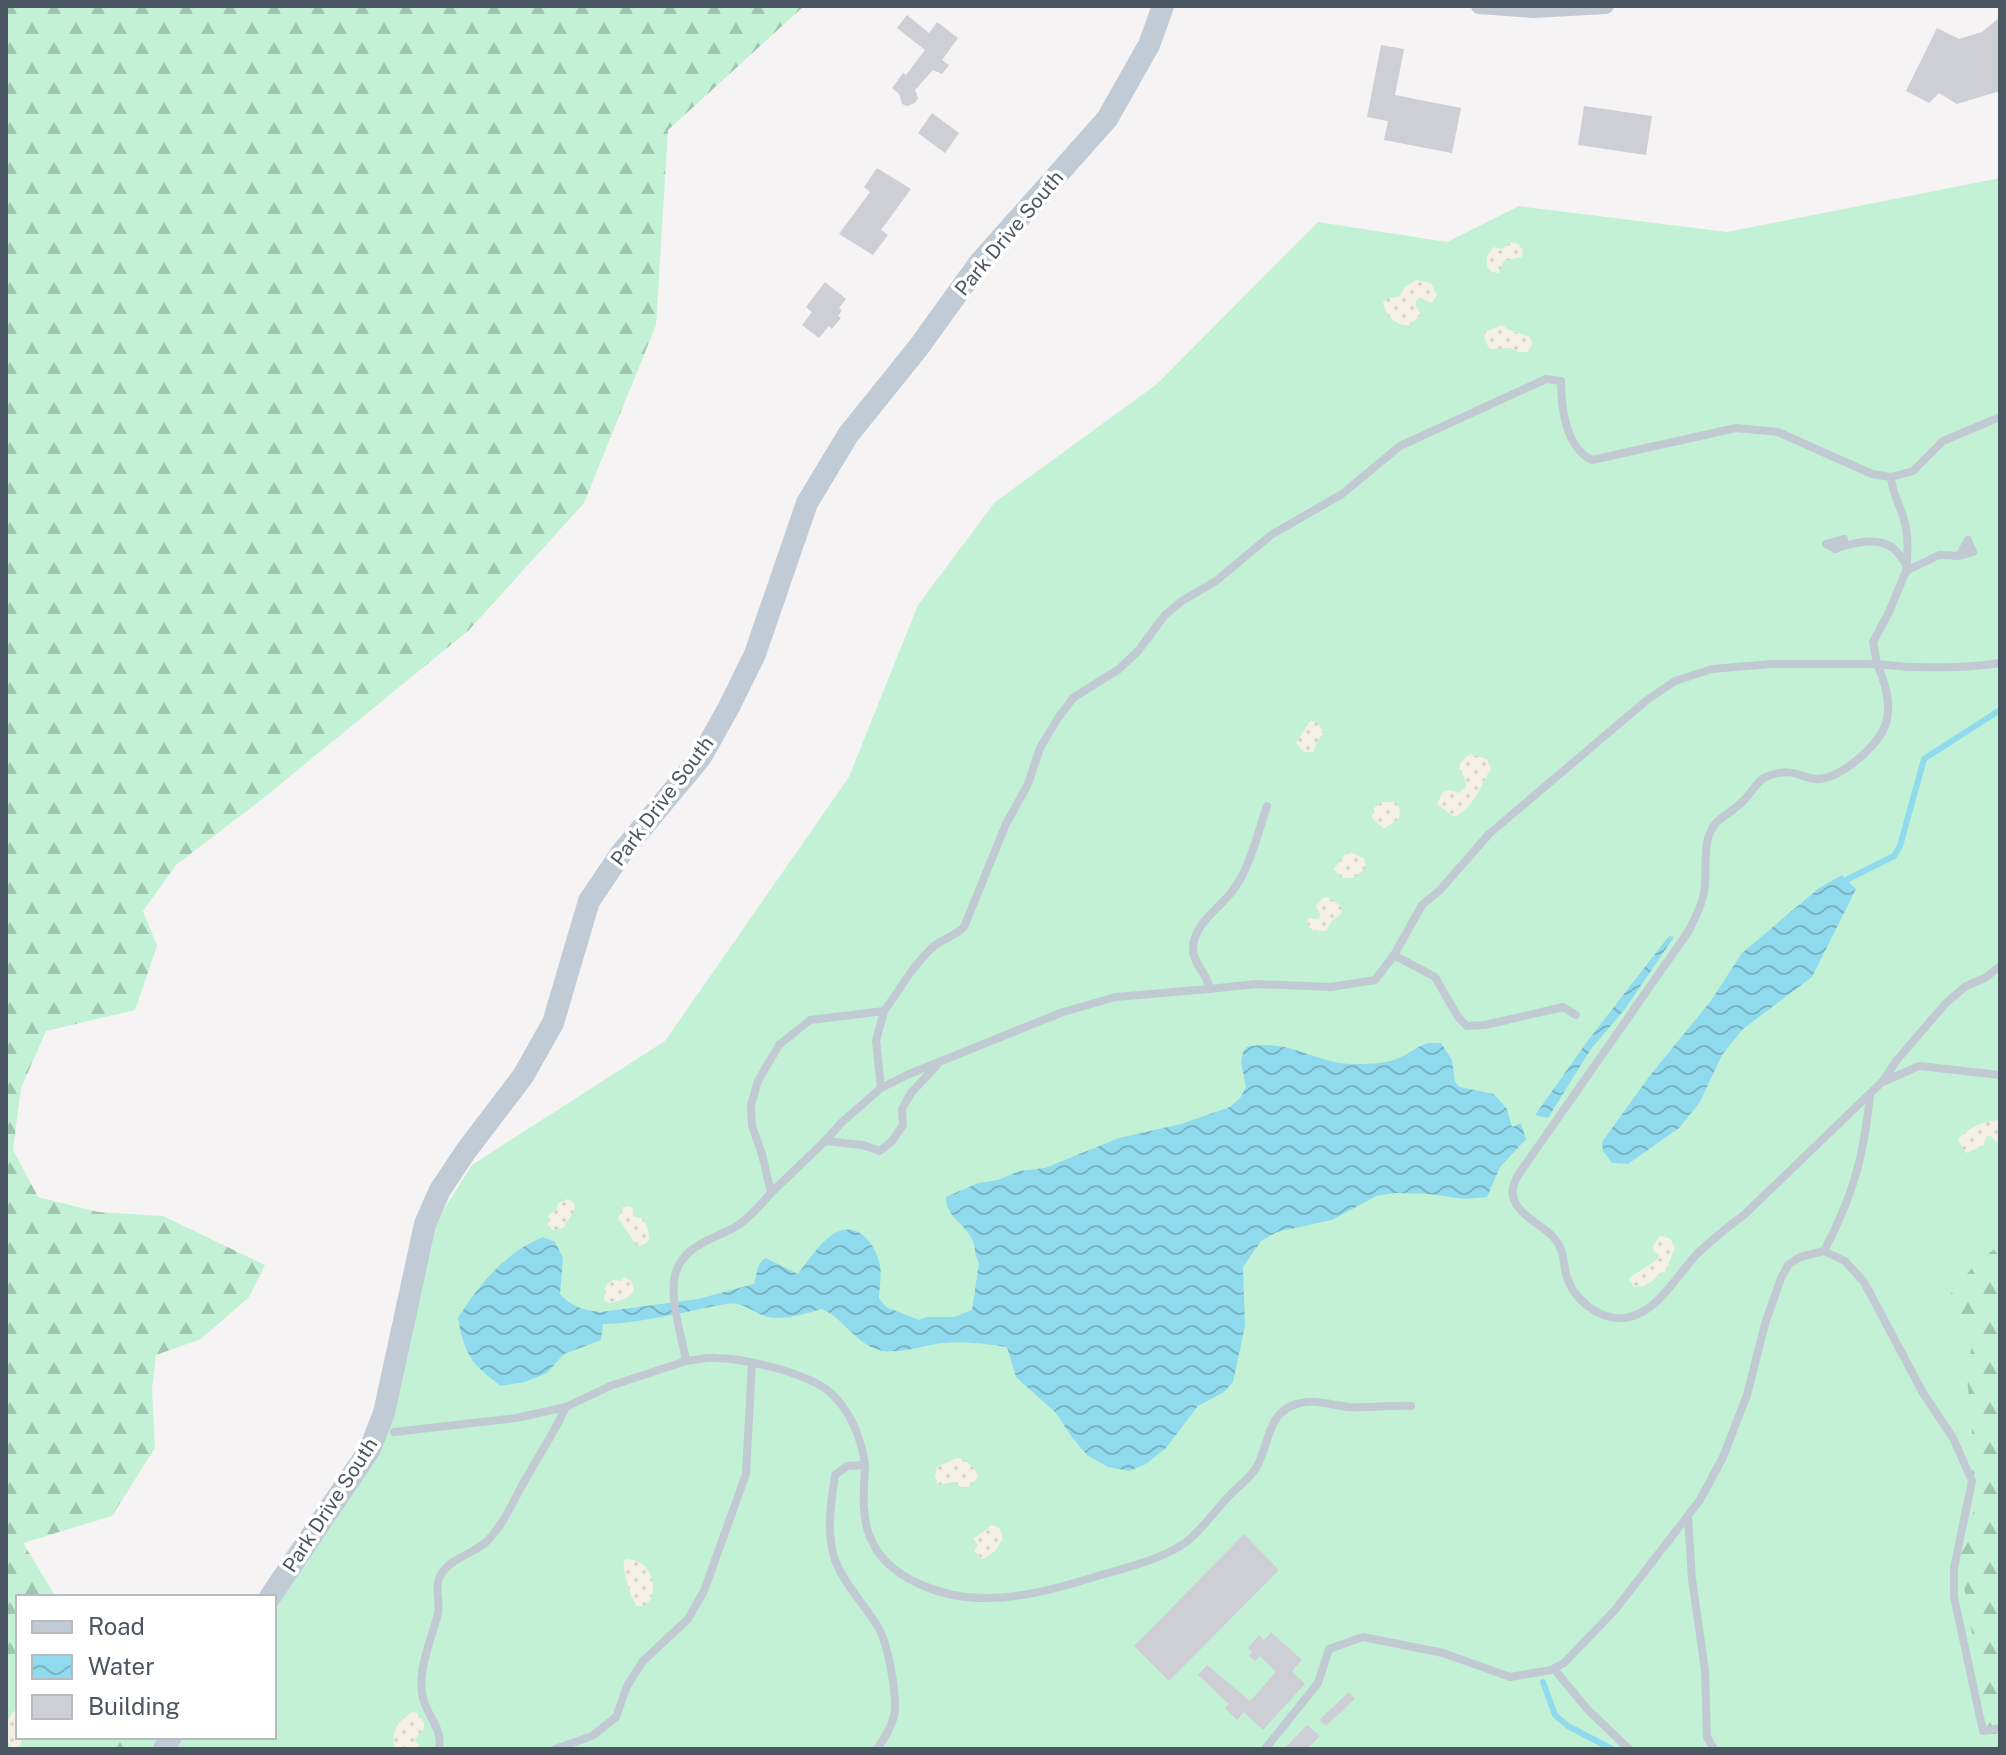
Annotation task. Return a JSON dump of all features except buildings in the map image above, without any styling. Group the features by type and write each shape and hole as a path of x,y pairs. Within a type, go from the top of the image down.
{"street":[{"name":"Park Drive South","path":"271,1595 370,1449 388,1398 425,1224 440,1190 523,1076 553,1023 589,901 622,852 701,757 729,707 755,654 807,503 848,435 918,348 980,262 1107,119 1149,45 1163,6"},
{"path":"1479,6 1533,10 1604,6"}],"lane":[{"path":"881,1088 876,1041 884,1011 919,960 936,944 952,938 964,927 1006,824 1028,784 1040,748 1073,698 1119,669 1138,651 1165,615 1182,601 1216,581 1271,535 1342,494 1400,446 1546,379 1561,381 1563,414 1568,429 1583,456 1592,460 1686,438 1745,429 1778,432 1872,474 1891,477 1913,471 1943,441 2000,417"},
{"path":"1891,477 1892,493 1905,520 1908,546 1906,568 1873,642 1888,696 1886,723 1871,746 1834,775 1816,779 1799,773 1768,775 1756,784 1747,798 1715,824 1709,834 1704,891 1694,922 1662,973 1514,1182 1513,1196 1519,1208 1556,1240 1563,1253 1570,1286 1576,1294 1608,1318 1628,1317 1651,1304 1674,1285 1693,1258 1744,1215 1870,1094 1946,1003 1966,986 1985,978 2000,966"},
{"path":"1844,539 1826,544 1835,549 1850,543 1871,541 1893,547 1906,568"},
{"path":"1906,568 1939,555 1959,556"},
{"path":"686,1361 675,1300 675,1276 686,1254 711,1236 735,1227 754,1213 881,1088 1063,1012 1116,997 1256,984 1331,987 1375,980 1394,955 1422,905 1440,890 1489,834 1647,700 1675,681 1712,669 1787,664 1877,664 1952,669 2000,663"},
{"path":"1209,989 1209,982 1197,966 1193,950 1198,930 1231,893 1247,866 1267,806"},
{"path":"1394,955 1435,977 1458,1017 1467,1026 1485,1025 1563,1007 1576,1015"},
{"path":"771,1193 752,1126 751,1105 758,1081 779,1045 810,1020 884,1011"},
{"path":"825,1141 863,1145 880,1151 903,1125 902,1109 911,1093 940,1061"},
{"path":"1883,1081 1919,1066 2000,1075"},
{"path":"1824,1251 1852,1192 1865,1140 1870,1094"},
{"path":"1265,1749 1318,1683 1329,1649 1363,1637 1443,1653 1510,1677 1554,1669 1564,1663 1615,1610 1688,1517 1713,1478 1742,1407 1781,1278 1788,1265 1800,1257 1824,1251 1845,1261 1864,1282 1923,1393 1953,1438 1972,1481 1954,1568 1954,1597 1983,1731 2000,1728"},
{"path":"394,1432 516,1418 566,1407 610,1386 686,1361 716,1358 752,1363 805,1378 834,1395 855,1426 865,1465 867,1526 881,1554 913,1581 936,1590 988,1598 1024,1594 1083,1581 1185,1543 1248,1479 1257,1466 1273,1424 1290,1407 1311,1400 1349,1407 1411,1406"},
{"path":"555,1749 592,1736 616,1717 627,1686 643,1661 688,1619 704,1591 746,1474 752,1363"},
{"path":"439,1749 435,1720 423,1699 422,1686 424,1662 439,1609 438,1580 447,1566 478,1549 490,1538 566,1407"},
{"path":"865,1465 847,1466 835,1475 830,1532 839,1568 881,1632 888,1659 895,1709 891,1725 877,1749"},
{"path":"1688,1517 1692,1579 1705,1670 1707,1737 1714,1749"},
{"path":"1554,1669 1588,1710 1629,1749"}],"green space":[{"path":"6,6 804,6 668,130 656,325 584,503 469,630 261,800 176,865 143,911 157,946 135,1010 46,1031 21,1088 13,1150 38,1197 98,1212 163,1216 265,1265 249,1297 201,1339 156,1355 152,1389 155,1448 112,1516 23,1543 55,1595 16,1595 16,1667 6,1654"},
{"path":"2000,178 2000,1749 175,1749 182,1739 276,1739 276,1599 383,1444 431,1230 472,1165 665,1041 849,777 918,605 995,502 1157,384 1318,222 1447,242 1519,206 1727,232"},
{"path":"2000,1245 2000,1749 1981,1749 1979,1657 1968,1618 1959,1541 1968,1532 1978,1496 1972,1481 1972,1431 1967,1377 1973,1336 1945,1320 1949,1296 1976,1263"},
{"path":"6,1562 17,1595 16,1739 124,1739 131,1749 6,1749"},
{"path":"90,1739 161,1739 154,1749 98,1749"}],"sand":[{"path":"1511,242 1523,250 1522,257 1504,261 1499,273 1492,272 1487,266 1487,256 1494,247 1502,249"},
{"path":"1416,280 1431,283 1437,295 1432,303 1417,299 1415,304 1421,315 1410,325 1400,324 1389,316 1383,303 1386,299 1400,296 1404,288"},
{"path":"1502,325 1530,337 1532,344 1528,352 1510,348 1490,349 1484,332"},
{"path":"1310,721 1317,722 1324,733 1313,752 1304,752 1296,743"},
{"path":"1470,754 1487,759 1491,769 1472,802 1454,817 1437,804 1443,792 1450,790 1459,793 1466,787 1460,767"},
{"path":"1382,802 1395,802 1400,809 1399,818 1384,829 1372,818 1374,808"},
{"path":"1350,852 1364,858 1366,868 1353,878 1342,878 1334,869"},
{"path":"1328,897 1341,906 1342,913 1326,931 1314,931 1308,926 1308,918 1321,916 1316,906"},
{"path":"2000,1120 2000,1141 1995,1141 1990,1135 1986,1137 1984,1145 1966,1153 1958,1140 1962,1135 1977,1126"},
{"path":"568,1199 575,1204 574,1211 563,1228 553,1230 548,1225 549,1215 557,1209 558,1203"},
{"path":"630,1206 633,1216 643,1219 648,1229 649,1240 645,1244 637,1246 618,1218 623,1207"},
{"path":"1660,1236 1670,1238 1675,1248 1665,1272 1659,1273 1644,1286 1634,1287 1629,1279 1658,1259 1653,1246"},
{"path":"624,1277 631,1281 634,1289 630,1295 610,1303 604,1300 606,1285 613,1280 621,1281"},
{"path":"956,1458 970,1465 978,1478 968,1487 954,1482 938,1485 935,1476 937,1467"},
{"path":"992,1525 1000,1529 1003,1539 995,1551 983,1559 974,1551 978,1545 973,1539"},
{"path":"624,1561 637,1561 650,1574 653,1592 645,1605 637,1606 632,1597 624,1571"},
{"path":"14,1711 16,1739 22,1739 20,1747 12,1749 6,1735 6,1725"},
{"path":"412,1712 417,1713 424,1723 424,1729 414,1740 423,1749 395,1749 396,1728"}],"water":[{"path":"1842,875 1856,889 1812,977 1743,1029 1722,1055 1700,1102 1679,1128 1628,1164 1612,1163 1603,1151 1602,1142 1651,1074 1710,1002 1742,953 1819,888"},
{"path":"1669,936 1674,937 1625,1009 1591,1049 1548,1118 1535,1115 1589,1039"},
{"path":"1429,1043 1441,1043 1452,1060 1455,1082 1460,1087 1494,1094 1507,1109 1512,1127 1521,1123 1526,1139 1500,1167 1487,1197 1464,1199 1395,1193 1376,1196 1332,1220 1277,1232 1261,1241 1243,1267 1245,1326 1233,1382 1224,1392 1198,1406 1166,1448 1146,1464 1129,1471 1108,1467 1087,1455 1056,1413 1016,1377 1007,1347 952,1342 898,1351 880,1350 864,1343 822,1309 792,1317 773,1318 739,1305 726,1304 650,1319 603,1324 601,1340 564,1354 547,1373 525,1382 501,1386 476,1365 463,1341 458,1318 475,1293 505,1260 543,1237 555,1242 563,1258 560,1294 578,1307 601,1312 698,1299 754,1284 758,1266 766,1258 798,1274 831,1236 853,1230 866,1238 875,1251 881,1270 879,1298 886,1307 919,1320 954,1317 972,1310 979,1263 969,1233 952,1215 946,1197 978,1183 998,1180 1019,1171 1045,1168 1119,1138 1181,1124 1230,1107 1246,1087 1241,1062 1247,1047 1276,1046 1339,1063 1363,1064 1391,1061"}],"waterway":[{"path":"1848,879 1894,856 1900,846 1924,759 2000,710"},
{"path":"1543,1682 1555,1715 1568,1726 1612,1749"}]}
